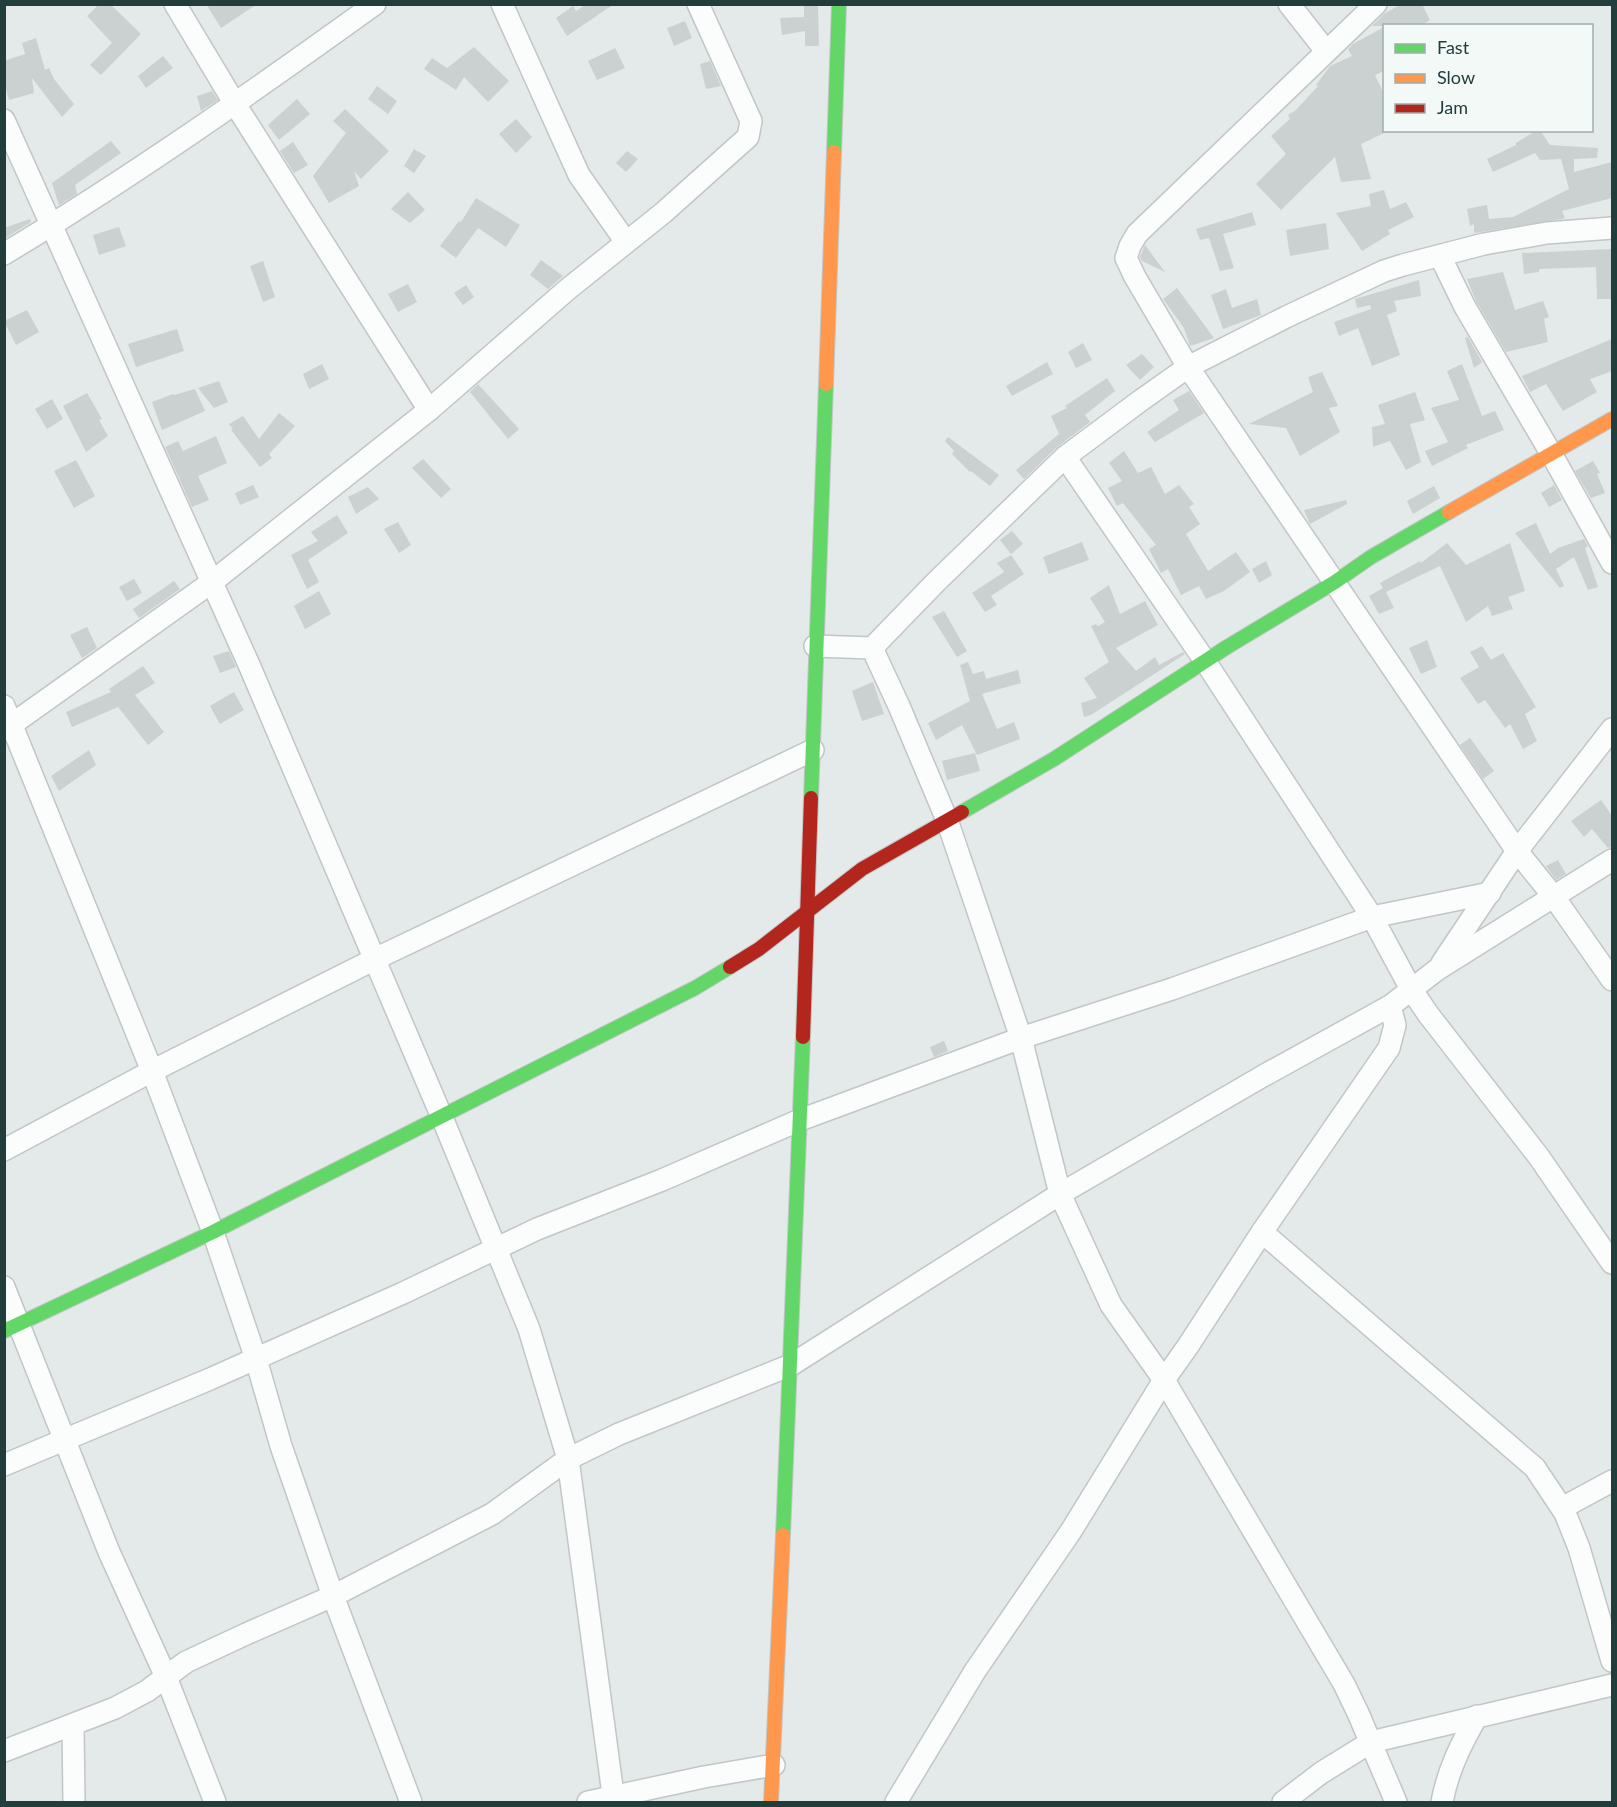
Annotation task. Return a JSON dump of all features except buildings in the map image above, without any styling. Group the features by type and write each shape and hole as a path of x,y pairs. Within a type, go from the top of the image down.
{"main road":[{"path":"771,1803 791,1365 839,4"},
{"path":"12,1328 213,1232 695,988 759,949 862,869 1054,759 1371,557 1612,419"}],"street":[{"path":"175,4 235,104 429,410"},
{"path":"4,254 52,225 235,104 375,4"},
{"path":"502,4 579,175 626,242"},
{"path":"411,1803 333,1596 281,1446 256,1359 213,1232 152,1071 7,720 212,582 429,410 748,137 751,121 698,4"},
{"path":"1289,4 1326,51"},
{"path":"1376,4 1137,234 1126,258 1188,368 1517,851 1554,897 1612,980"},
{"path":"4,120 212,582 375,959 529,1329 568,1459 614,1800"},
{"path":"815,646 872,648 937,581 1065,457 1188,368 1286,317 1384,271 1484,244 1547,233 1612,228"},
{"path":"1440,256 1465,307 1612,563"},
{"path":"1065,457 1206,661 1372,917 1411,989 1539,1157 1612,1263"},
{"path":"872,648 947,820 1021,1038 1060,1194 1111,1305 1164,1380 1344,1684 1396,1803"},
{"path":"1438,969 1517,851 1612,729"},
{"path":"4,1150 152,1071 375,959 813,750"},
{"path":"4,1751 73,1726 139,1696 186,1662 209,1650 333,1596 492,1514 568,1459 619,1434 791,1365 1060,1194 1390,1006 1438,969 1612,860"},
{"path":"4,1465 256,1359 537,1230 662,1180 800,1120 1021,1038 1172,989 1372,917 1490,893"},
{"path":"905,1799 975,1671 1071,1531 1164,1380 1262,1232 1389,1048 1395,1025 1390,1006"},
{"path":"1262,1232 1491,1431 1509,1443 1535,1468 1562,1508 1579,1548 1612,1661"},
{"path":"4,1287 12,1328 64,1440 109,1552 166,1677 215,1803"},
{"path":"1562,1508 1612,1481"},
{"path":"1283,1803 1321,1773 1371,1742 1612,1685"},
{"path":"1442,1803 1446,1783 1457,1752 1477,1716"},
{"path":"73,1726 74,1803"},
{"path":"588,1803 614,1800 704,1777 774,1765"}],"traffic: fast":[{"path":"834,152 839,4"},
{"path":"811,798 826,384"},
{"path":"962,812 1054,759 1227,647 1335,582 1371,557 1449,512"},
{"path":"4,1331 213,1232 695,988 730,967"},
{"path":"783,1535 803,1037"}],"traffic: slow":[{"path":"826,384 834,152"},
{"path":"1449,512 1612,419"},
{"path":"771,1802 783,1535"}],"traffic: jam":[{"path":"803,1037 811,798"},
{"path":"730,967 759,949 862,869 962,812"}]}
